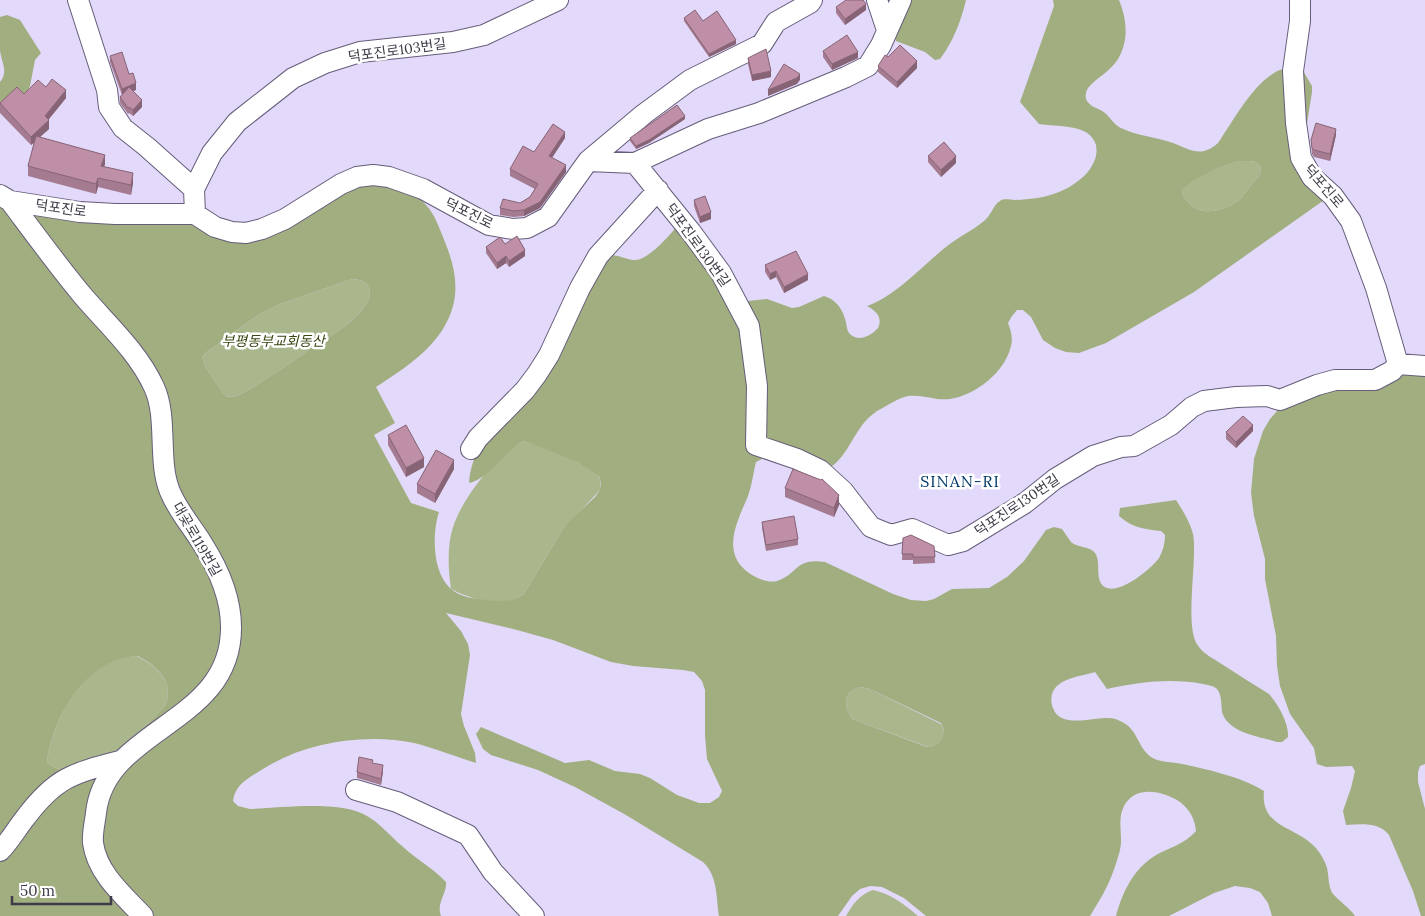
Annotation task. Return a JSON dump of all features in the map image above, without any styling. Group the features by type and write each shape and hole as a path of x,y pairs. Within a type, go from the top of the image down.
{"street":[{"path":"78,0 105,82 109,107 123,128 194,189"},
{"name":"덕포진로103번길","path":"195,214 194,189 212,153 237,122 293,78 325,63 360,52 453,42 484,35 558,0"},
{"name":"덕포진로","path":"5,198 80,212 195,214 215,227 232,232 246,233 262,229 285,219 341,184 357,177 373,175 389,177 423,189 489,226 512,229 527,228 548,217 588,161 644,114 690,80 762,44 776,22 812,0"},
{"path":"877,0 887,30"},
{"path":"588,161 635,163 708,129 759,113 868,66 881,45 901,0"},
{"name":"덕포진로","path":"1300,0 1300,21 1293,71 1296,123 1302,158 1312,177 1333,196 1351,221 1376,288 1398,364"},
{"name":"덕포진로130번길","path":"635,163 692,232 721,273 750,326 757,386 756,445 797,458 820,470 843,491 871,527 891,535 912,529 948,545 963,541 1026,503 1055,479 1094,456 1134,446 1171,425 1192,407 1204,401 1236,396 1267,396 1280,400 1335,380 1374,380 1392,371 1398,364"},
{"path":"471,449 478,438 525,390 537,374 549,355 580,288 598,256 658,190"},
{"name":"대곶로119번길","path":"5,198 83,296 127,345 155,388 159,401 167,484 178,507 218,571 228,601 231,628 230,644 225,662 210,688 190,708 120,761 103,786 97,808 93,841 96,854 102,868 117,888 143,916"},
{"path":"1398,364 1425,366"},
{"path":"0,851 45,794 59,783 84,770 120,761"},
{"path":"356,790 397,802 468,836 493,872 534,916"}],"green space":[{"path":"911,0 966,0 956,31 940,59 935,60 925,52 896,41 894,35"},
{"path":"1053,0 1119,0 1126,30 1122,52 1111,68 1088,88 1086,99 1089,104 1105,113 1121,128 1191,150 1206,150 1218,143 1246,100 1273,73 1288,68 1302,69 1312,86 1303,148 1327,198 1194,292 1106,343 1079,353 1066,352 1055,348 1043,340 1031,317 1023,310 1017,310 1008,323 1012,340 1008,356 1003,365 988,381 970,393 950,399 908,396 892,402 877,411 862,425 842,456 828,469 766,457 756,462 749,492 736,527 733,548 736,558 742,567 752,575 767,581 777,581 784,578 802,564 808,562 825,562 893,594 911,600 926,601 934,599 952,589 989,588 1007,577 1024,561 1046,530 1054,527 1062,529 1074,544 1090,549 1095,553 1100,582 1107,588 1113,589 1128,584 1150,568 1159,558 1164,547 1165,538 1161,531 1149,530 1124,520 1119,516 1120,508 1176,500 1193,534 1194,561 1191,611 1194,638 1206,654 1269,694 1282,714 1287,726 1288,737 1282,742 1277,742 1237,729 1225,719 1219,691 1209,685 1191,682 1131,684 1107,689 1095,672 1070,678 1059,684 1052,694 1053,708 1062,718 1070,720 1109,718 1117,720 1130,728 1146,753 1154,759 1222,774 1245,781 1264,791 1264,803 1273,819 1316,848 1326,865 1331,891 1355,916 1272,916 1268,903 1260,892 1250,888 1235,886 1214,893 1169,916 1116,916 1121,899 1139,869 1153,857 1181,843 1196,831 1191,815 1180,802 1156,792 1148,792 1140,793 1126,802 1120,821 1121,845 1118,856 1108,885 1090,916 926,916 904,898 882,887 870,886 860,889 852,896 838,916 719,916 714,880 703,862 626,815 575,787 538,770 491,755 483,749 476,734 481,727 565,763 589,760 615,771 640,774 677,795 699,803 710,803 719,797 722,791 707,759 705,690 702,681 694,672 611,662 553,640 446,613 461,631 468,644 470,655 461,714 475,753 476,763 422,745 395,740 376,739 336,742 298,752 263,769 248,778 240,786 234,795 233,801 238,806 250,809 327,806 356,811 367,816 446,882 440,907 441,916 0,916 0,203 194,223 222,237 364,184 374,183 399,187 421,199 435,217 448,250 453,265 455,298 448,320 432,343 411,363 376,387 395,423 374,435 411,503 439,512 435,531 435,552 440,573 445,582 455,592 468,597 506,601 524,594 561,532 595,497 600,490 601,483 599,476 578,462 524,441 510,451 484,476 469,483 475,457 482,442 610,255 633,260 645,257 658,247 678,225 744,300 767,299 792,308 799,307 824,296 832,299 840,308 850,334 857,338 869,335 878,328 880,321 876,312 867,306 898,288 946,247 984,221 998,203 1002,200 1044,197 1063,191 1079,180 1092,166 1096,156 1096,145 1093,138 1080,129 1039,124 1020,102 1054,6","holes":["1249,161 1258,164 1261,172 1241,198 1226,208 1213,211 1199,210 1185,199 1182,190 1188,185 1210,171 1226,165","352,279 365,282 370,290 366,305 344,327 246,392 232,397 225,396 206,368 202,357 261,313 280,304","138,656 158,670 163,676 168,690 165,706 124,747 102,758 69,770 60,770 47,763 56,727 75,693 103,667 120,659","861,687 870,689 941,723 944,729 943,736 935,746 927,747 852,719 847,709 846,699 855,689"]},
{"path":"7,15 20,20 41,53 35,60 30,86 23,99 0,107 0,82 3,78 4,70 0,50 0,17"},
{"path":"1242,161 1256,163 1260,166 1261,172 1241,198 1233,205 1220,210 1199,210 1184,197 1182,190 1202,175"},
{"name":"부평동부교회동산","path":"352,279 365,282 370,290 370,294 366,305 350,322 246,392 232,397 225,396 206,368 202,357 208,351 261,313 280,304"},
{"path":"1406,371 1425,371 1425,764 1420,766 1418,782 1425,809 1425,916 1421,916 1413,891 1389,835 1375,826 1364,824 1346,825 1343,811 1355,771 1352,766 1326,767 1317,764 1314,748 1290,714 1280,686 1276,636 1265,579 1265,559 1254,516 1251,493 1254,459 1263,431 1277,411 1297,398"},
{"path":"524,441 574,460 592,470 600,479 600,490 561,532 524,594 516,599 497,602 468,597 451,589 449,558 453,527 464,503 482,478 503,456"},
{"path":"137,656 152,665 163,676 168,690 165,706 124,747 102,758 69,770 60,770 47,763 56,727 64,709 75,693 103,667 119,659"},
{"path":"861,687 870,689 941,724 944,729 940,742 935,746 928,747 852,719 847,709 846,699 851,692"},
{"path":"873,890 897,900 918,916 846,916 857,900"}],"building":[{"path":"846,0 863,0 866,4 845,19 836,7"},
{"path":"695,10 703,21 717,11 736,40 709,54 684,18"},
{"path":"847,35 858,52 832,64 823,51"},
{"path":"900,45 917,61 897,82 878,66 885,55 888,57"},
{"path":"766,49 771,71 752,75 748,58"},
{"path":"122,52 129,74 133,73 136,83 122,89 110,56"},
{"path":"784,64 800,74 797,78 768,90"},
{"path":"52,79 66,90 45,116 49,120 31,137 0,103 17,87 24,94 38,80 46,87"},
{"path":"129,87 142,100 133,110 128,108 120,97"},
{"path":"677,105 685,116 649,140 636,146 630,138"},
{"path":"1316,123 1336,129 1330,154 1312,148 1311,140"},
{"path":"553,124 565,132 549,156 566,165 540,202 524,210 514,211 500,208 503,199 520,203 530,197 538,184 510,169 523,146 534,152"},
{"path":"36,136 105,155 101,166 133,173 131,185 98,178 96,184 28,166"},
{"path":"944,142 956,156 941,170 928,156"},
{"path":"705,196 711,212 700,217 694,200"},
{"path":"517,236 525,250 509,261 506,256 497,263 486,247 500,237 505,244"},
{"path":"796,251 808,274 784,287 776,271 770,274 765,265"},
{"path":"1243,416 1253,425 1236,442 1226,432"},
{"path":"406,425 424,458 406,468 388,435"},
{"path":"436,450 454,460 435,494 417,484"},
{"path":"793,469 822,479 839,495 834,508 785,488"},
{"path":"794,516 798,539 766,545 762,522"},
{"path":"911,535 934,546 935,557 913,557 913,554 902,554 903,538"},
{"path":"359,757 373,760 372,763 383,765 381,779 357,772"}],"district":[{"name":"SINAN-RI","path":"960,481"}]}
